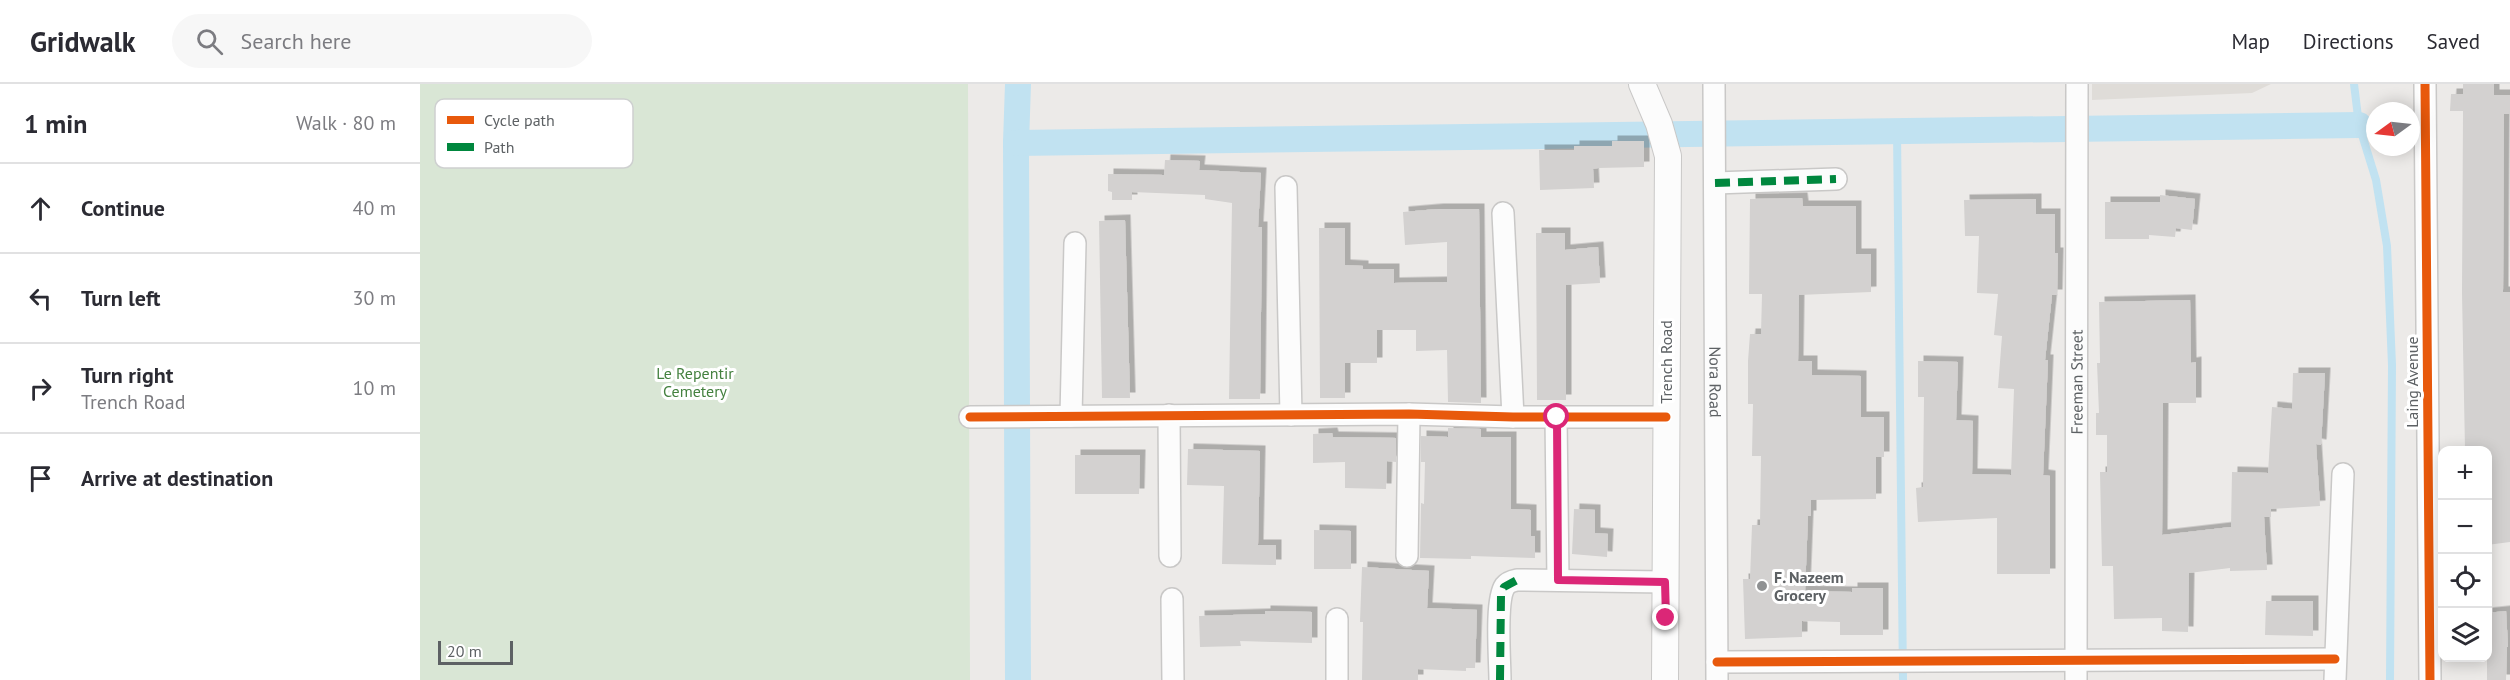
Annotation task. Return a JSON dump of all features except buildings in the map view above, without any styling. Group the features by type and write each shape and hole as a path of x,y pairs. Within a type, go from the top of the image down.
{"street":[{"name":"Trench Road","path":"1642,84 1659,124 1668,156 1665,680"},
{"name":"Nora Road","path":"1714,84 1717,671"},
{"name":"Freeman Street","path":"2076,680 2077,84"},
{"name":"Laing Avenue","path":"2425,84 2430,680"},
{"path":"1715,183 1836,179"},
{"path":"1286,187 1291,415"},
{"path":"1503,213 1513,417"},
{"path":"1071,416 1075,243"},
{"path":"970,417 1409,414 1666,417"},
{"path":"1407,556 1409,414"},
{"path":"1169,416 1170,556"},
{"path":"1557,417 1558,580"},
{"path":"2335,680 2343,474"},
{"path":"1500,680 1499,606 1504,586 1510,582 1558,580 1665,582"},
{"path":"1172,599 1173,680"},
{"path":"1337,619 1337,680"},
{"path":"1717,671 2076,659 2335,658"}],"shaded area":[{"path":"2092,84 2271,84 2252,93 2092,100"}],"green space":[{"name":"Le Repentir Cemetery","path":"420,84 968,84 970,680 420,680"}],"waterway":[{"path":"1018,84 1016,143 1018,680"},
{"path":"2354,84 2359,125 2376,180 2387,246 2392,365 2390,680"},
{"path":"1016,143 2359,125"},
{"path":"1897,131 1903,680"}],"marked path":[{"path":"1715,183 1836,179"},
{"path":"1500,680 1501,595 1504,587 1517,580"}],"cycle path":[{"path":"2425,84 2430,680"},
{"path":"970,417 1409,414 1666,417"},
{"path":"1717,662 2335,659"}],"place":[{"name":"F. Nazeem Grocery","path":"1762,586"}],"route":[{"path":"1557,417 1558,580 1665,582 1666,618"}]}
